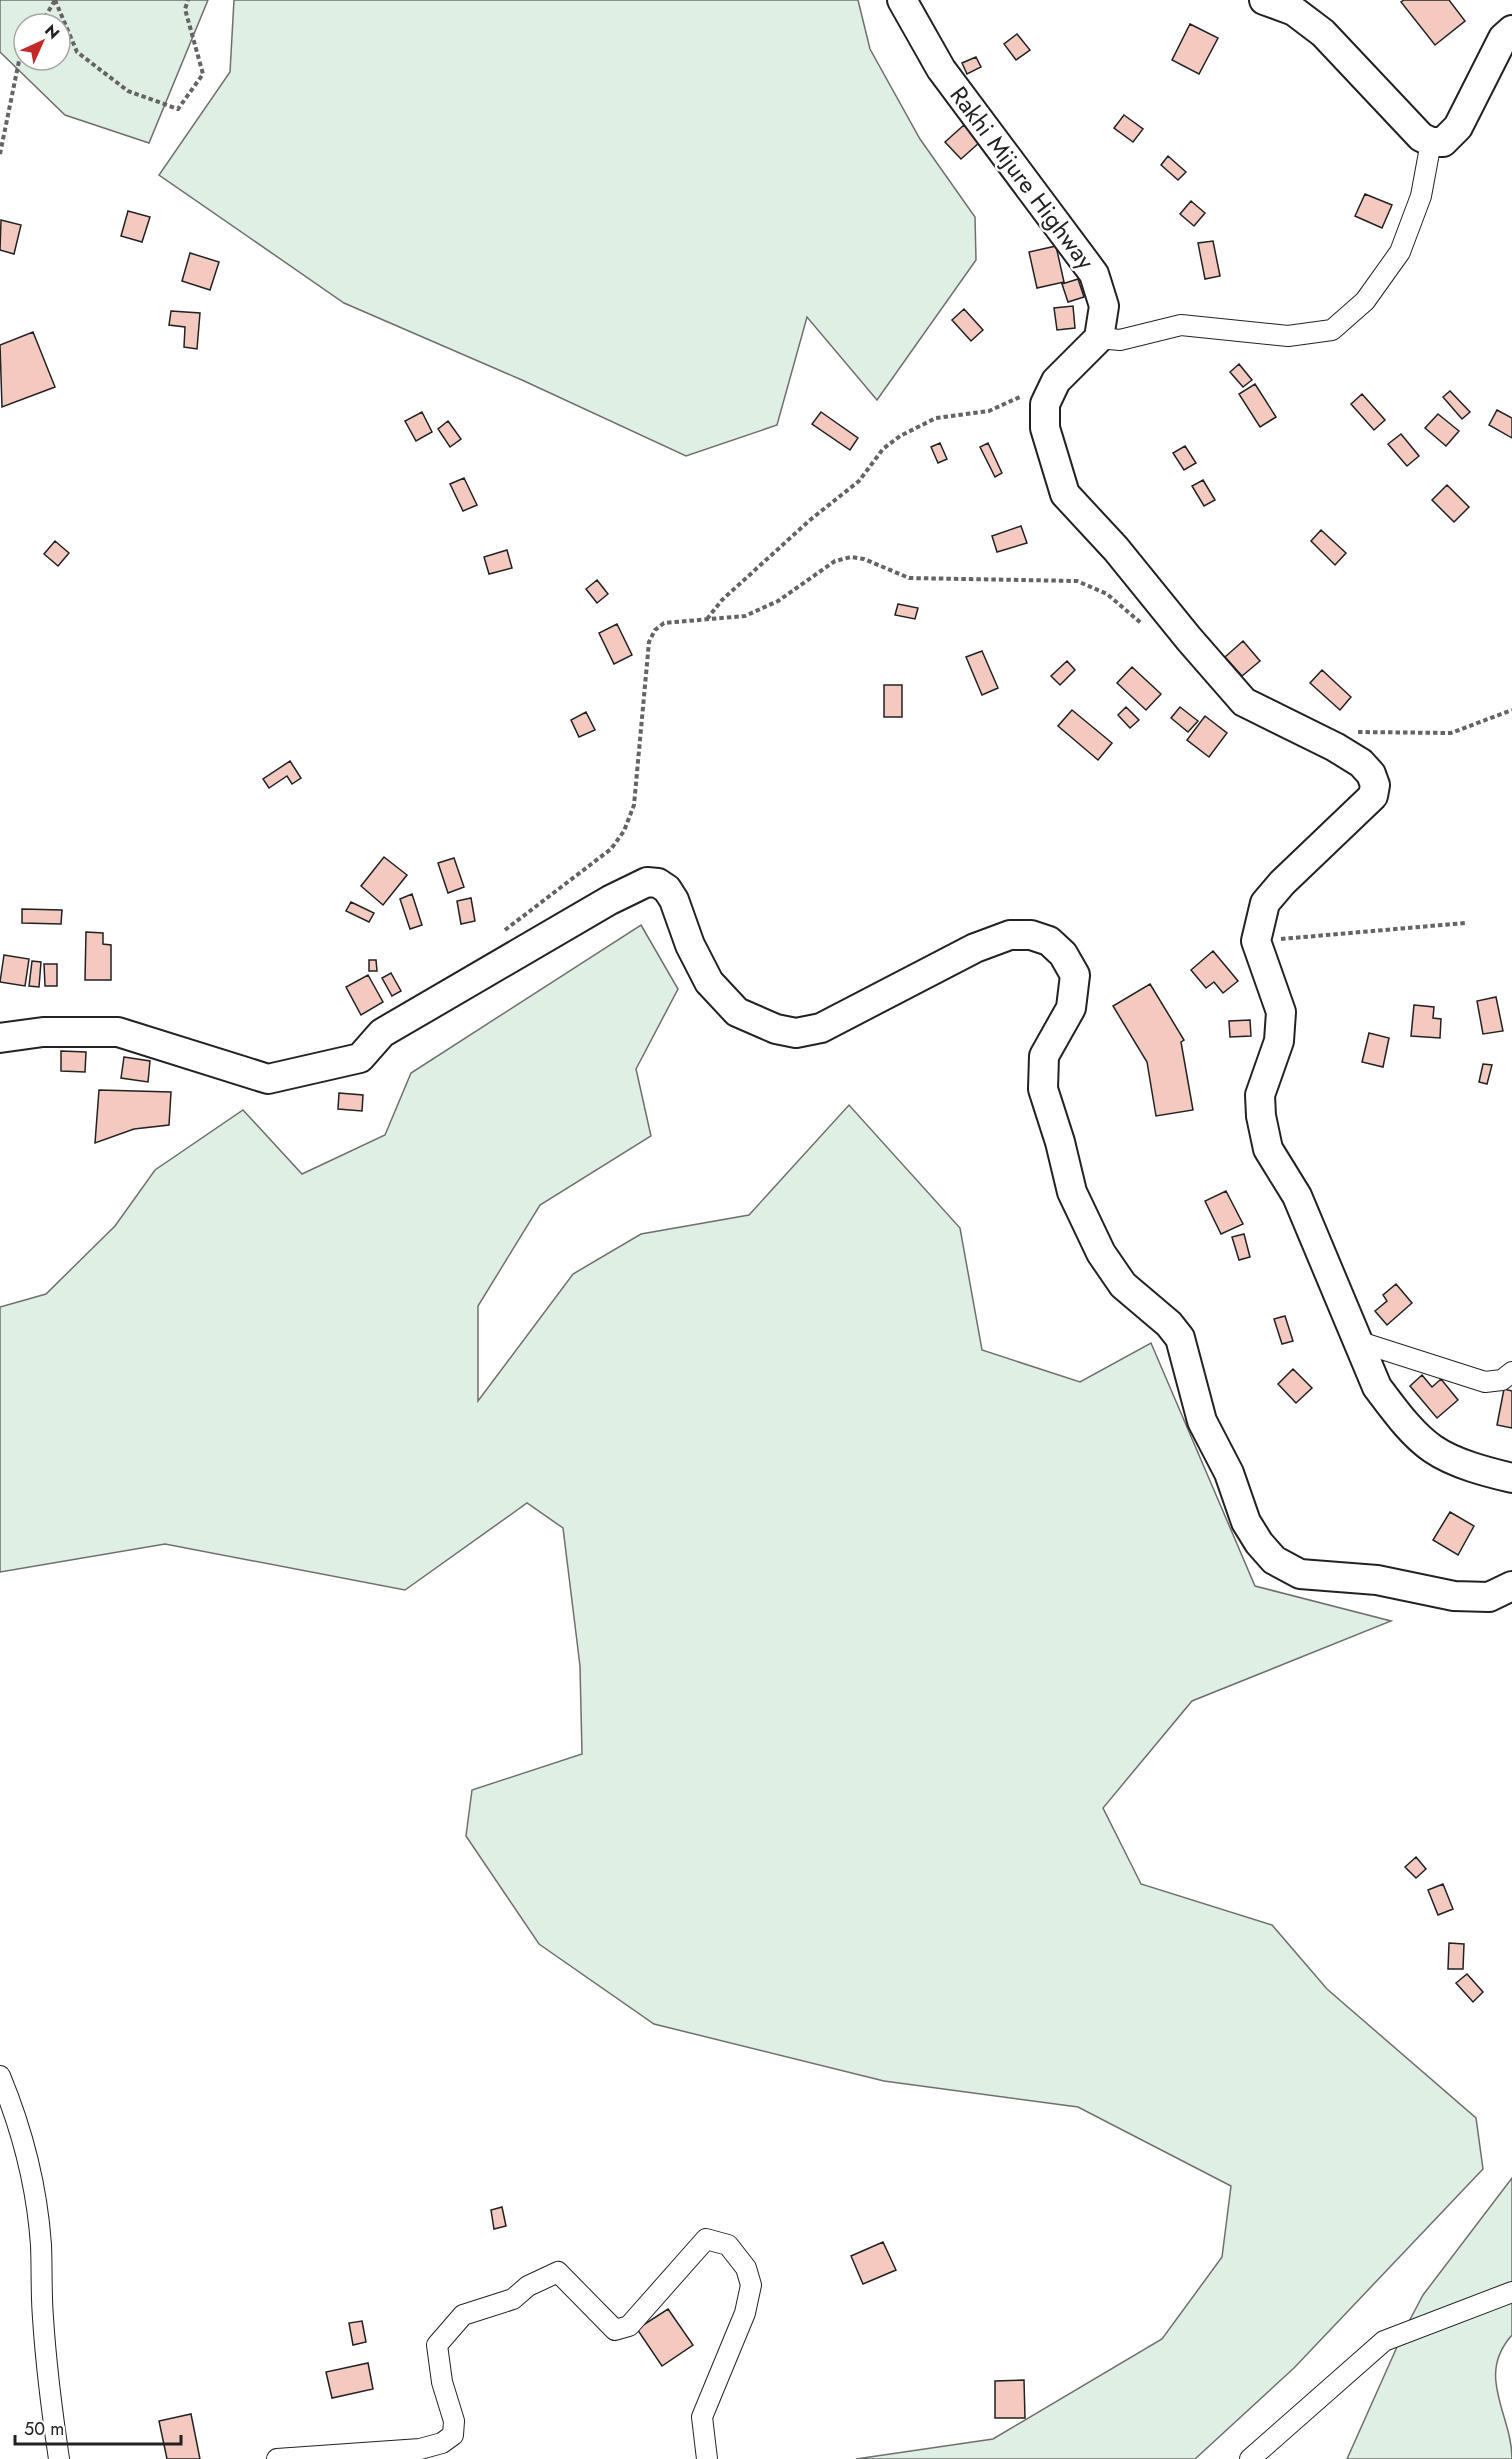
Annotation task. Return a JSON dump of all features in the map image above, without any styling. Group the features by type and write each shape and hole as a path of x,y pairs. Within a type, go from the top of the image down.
{"main road":[{"name":"Rakhi Mijure Highway","path":"902,0 941,69 1094,274 1104,306 1099,338"},
{"path":"1264,0 1294,11 1323,33 1420,137 1431,142 1443,142 1458,127 1503,38 1512,30"},
{"path":"1099,338 1056,381 1045,405 1045,428 1065,494 1116,549 1244,702 1335,747 1361,763 1371,774 1375,785 1373,796 1282,883 1265,903 1256,941 1281,1012 1279,1041 1260,1095 1261,1116 1268,1149 1297,1196 1377,1387 1397,1413 1433,1449 1512,1479"},
{"path":"0,1038 44,1032 118,1032 268,1079 360,1058 382,1032 610,900 647,882 658,883 667,889 674,900 690,945 709,982 737,1012 776,1029 796,1033 820,1028 975,948 1010,935 1031,935 1049,941 1063,954 1075,975 1071,1008 1044,1056 1043,1089 1060,1142 1072,1192 1101,1253 1123,1285 1169,1324 1180,1338 1202,1421 1229,1473 1246,1522 1259,1544 1274,1560 1300,1574 1377,1580 1454,1596 1489,1598 1512,1586"}],"street":[{"path":"1099,338 1120,340 1181,325 1288,336 1332,330 1365,301 1400,252 1421,196 1431,142"},
{"path":"1357,1341 1485,1382 1502,1380 1512,1372"},
{"path":"0,2076 22,2136 34,2196 40,2243 48,2388 58,2459"},
{"path":"277,2459 420,2449 442,2443 453,2435 454,2421 442,2382 436,2345 464,2315 513,2300 528,2286 558,2272 615,2330 629,2326 706,2239 728,2245 746,2268 751,2285 745,2313 702,2417 707,2459"},
{"path":"1250,2459 1384,2341 1512,2292"}],"path":[{"path":"55,0 77,52 128,91 178,109 202,74 185,9 188,0"},
{"path":"0,154 17,72"},
{"path":"706,620 722,600 810,520 859,481 883,449 900,436 936,418 989,411 1056,381"},
{"path":"499,935 526,912 612,849 624,831 634,805 649,642 655,630 664,623 745,616 778,601 835,561 851,557 864,559 909,578 1077,581 1107,594 1142,624"},
{"path":"1335,747 1336,735 1347,732 1451,733 1512,710"},
{"path":"1256,941 1466,923"}],"green space":[{"path":"0,0 208,0 149,143 65,115 21,72 72,72 72,12 12,12 12,64 0,52"},
{"path":"234,0 858,0 870,49 920,139 975,217 976,260 877,400 807,317 777,425 686,456 522,380 344,303 159,175 230,72"},
{"path":"641,925 678,989 636,1069 651,1136 540,1205 478,1306 478,1401 573,1274 641,1234 749,1215 849,1105 960,1228 982,1350 1080,1382 1151,1343 1255,1586 1391,1621 1192,1701 1103,1808 1141,1884 1272,1925 1327,1989 1476,2118 1483,2169 1294,2368 1195,2459 856,2459 993,2439 1162,2339 1222,2257 1231,2186 1078,2107 884,2081 654,2024 539,1944 466,1836 472,1790 582,1754 580,1666 563,1528 527,1503 405,1590 165,1544 0,1572 0,1307 46,1294 115,1226 155,1170 243,1110 302,1174 385,1135 411,1073"},
{"path":"1512,2178 1512,2335 1501,2350 1496,2365 1496,2380 1512,2459 1347,2459 1405,2329 1423,2295"}],"building":[{"path":"1404,0 1449,0 1465,21 1435,45 1401,2"},
{"path":"1190,24 1218,38 1199,74 1172,60"},
{"path":"1017,34 1030,50 1016,60 1004,44"},
{"path":"976,57 981,67 967,74 962,63"},
{"path":"1124,115 1143,129 1133,142 1114,128"},
{"path":"964,125 980,142 961,159 945,142"},
{"path":"1168,156 1186,172 1178,180 1161,165"},
{"path":"1365,194 1392,205 1382,228 1355,216"},
{"path":"1191,201 1205,213 1194,226 1180,214"},
{"path":"128,211 150,217 142,242 121,236"},
{"path":"1,220 21,225 14,254 0,250"},
{"path":"1213,241 1220,276 1205,279 1198,243"},
{"path":"1056,246 1064,282 1037,288 1029,252"},
{"path":"190,253 219,262 210,290 182,281"},
{"path":"1078,279 1084,297 1068,302 1062,284"},
{"path":"1073,306 1075,328 1057,330 1054,308"},
{"path":"964,309 983,330 971,341 952,320"},
{"path":"171,311 200,313 197,349 184,347 185,327 169,325"},
{"path":"33,332 55,387 2,407 0,345"},
{"path":"1239,364 1252,380 1243,387 1230,372"},
{"path":"1255,384 1276,417 1260,427 1239,394"},
{"path":"1450,391 1470,412 1462,419 1443,397"},
{"path":"1362,394 1385,420 1374,430 1351,404"},
{"path":"1497,410 1512,418 1512,438 1489,425"},
{"path":"422,412 432,432 416,441 405,421"},
{"path":"821,412 858,438 850,450 812,424"},
{"path":"1438,414 1459,431 1446,446 1425,428"},
{"path":"448,421 461,439 450,447 438,429"},
{"path":"1401,434 1419,456 1407,466 1388,444"},
{"path":"940,443 947,459 938,463 931,447"},
{"path":"988,443 1002,473 995,477 980,447"},
{"path":"1185,446 1196,463 1184,470 1173,453"},
{"path":"464,478 477,505 463,511 450,484"},
{"path":"1203,480 1215,500 1204,506 1192,486"},
{"path":"1447,485 1469,507 1454,522 1432,500"},
{"path":"1021,526 1027,543 997,552 992,536"},
{"path":"1321,530 1346,553 1335,565 1311,541"},
{"path":"55,541 69,553 58,566 44,554"},
{"path":"507,550 512,568 489,574 484,557"},
{"path":"597,580 608,594 597,603 586,589"},
{"path":"898,604 918,608 915,619 895,615"},
{"path":"617,624 632,655 614,664 599,633"},
{"path":"1243,641 1260,661 1242,676 1225,657"},
{"path":"982,651 998,688 982,695 966,657"},
{"path":"1067,661 1075,670 1060,685 1051,676"},
{"path":"1132,667 1161,694 1146,710 1117,683"},
{"path":"1322,670 1351,697 1340,710 1310,683"},
{"path":"884,685 902,685 902,717 884,717"},
{"path":"1126,707 1139,720 1130,728 1118,715"},
{"path":"1180,707 1198,721 1188,732 1171,718"},
{"path":"1072,710 1112,743 1098,760 1058,726"},
{"path":"586,712 595,730 579,737 571,720"},
{"path":"1205,716 1227,733 1209,757 1187,740"},
{"path":"290,761 301,778 292,784 287,776 269,788 263,779"},
{"path":"384,857 407,875 383,905 361,886"},
{"path":"454,858 464,887 448,893 438,863"},
{"path":"412,894 422,925 410,929 400,899"},
{"path":"471,898 475,921 461,924 457,901"},
{"path":"351,902 374,913 369,922 346,911"},
{"path":"22,909 62,910 61,924 22,923"},
{"path":"86,932 103,933 103,944 111,945 111,980 85,980"},
{"path":"1213,951 1238,981 1223,993 1214,982 1206,988 1191,970"},
{"path":"4,955 29,959 25,986 0,982"},
{"path":"369,960 376,960 377,971 369,971"},
{"path":"32,961 41,962 39,987 29,986"},
{"path":"44,964 57,964 57,986 45,986"},
{"path":"391,973 401,991 392,996 382,978"},
{"path":"368,975 383,1002 361,1015 346,987"},
{"path":"1150,984 1184,1040 1181,1042 1193,1110 1156,1116 1147,1062 1113,1006"},
{"path":"1496,997 1503,1031 1483,1034 1477,1001"},
{"path":"1414,1005 1434,1007 1433,1018 1441,1019 1440,1038 1411,1036"},
{"path":"1250,1020 1251,1036 1230,1037 1229,1021"},
{"path":"1369,1033 1389,1038 1383,1067 1362,1062"},
{"path":"61,1051 86,1052 85,1072 61,1071"},
{"path":"124,1057 150,1061 148,1082 121,1078"},
{"path":"1483,1064 1492,1065 1487,1084 1479,1082"},
{"path":"99,1090 171,1092 169,1125 134,1129 95,1143"},
{"path":"339,1093 363,1095 362,1111 338,1109"},
{"path":"1226,1191 1243,1224 1221,1234 1205,1201"},
{"path":"1244,1234 1250,1257 1239,1260 1232,1237"},
{"path":"1396,1284 1412,1303 1387,1325 1375,1311 1387,1301 1383,1295"},
{"path":"1285,1316 1293,1341 1282,1344 1274,1319"},
{"path":"1293,1369 1312,1388 1296,1403 1278,1384"},
{"path":"1422,1375 1432,1387 1441,1379 1458,1400 1437,1418 1410,1386"},
{"path":"1504,1389 1512,1391 1512,1428 1497,1425"},
{"path":"1450,1512 1474,1526 1458,1555 1433,1540"},
{"path":"1416,1857 1426,1869 1416,1878 1405,1867"},
{"path":"1443,1884 1453,1909 1438,1915 1428,1890"},
{"path":"1449,1943 1464,1944 1463,1969 1448,1969"},
{"path":"1467,1974 1483,1992 1473,2002 1456,1983"},
{"path":"502,2207 506,2226 494,2229 491,2210"},
{"path":"883,2242 896,2270 863,2284 851,2256"},
{"path":"668,2309 693,2345 662,2366 637,2329"},
{"path":"362,2321 366,2342 353,2345 349,2323"},
{"path":"368,2363 373,2389 332,2398 326,2372"},
{"path":"1024,2380 1025,2418 995,2418 995,2381"},
{"path":"191,2414 200,2459 167,2459 159,2421"}]}
